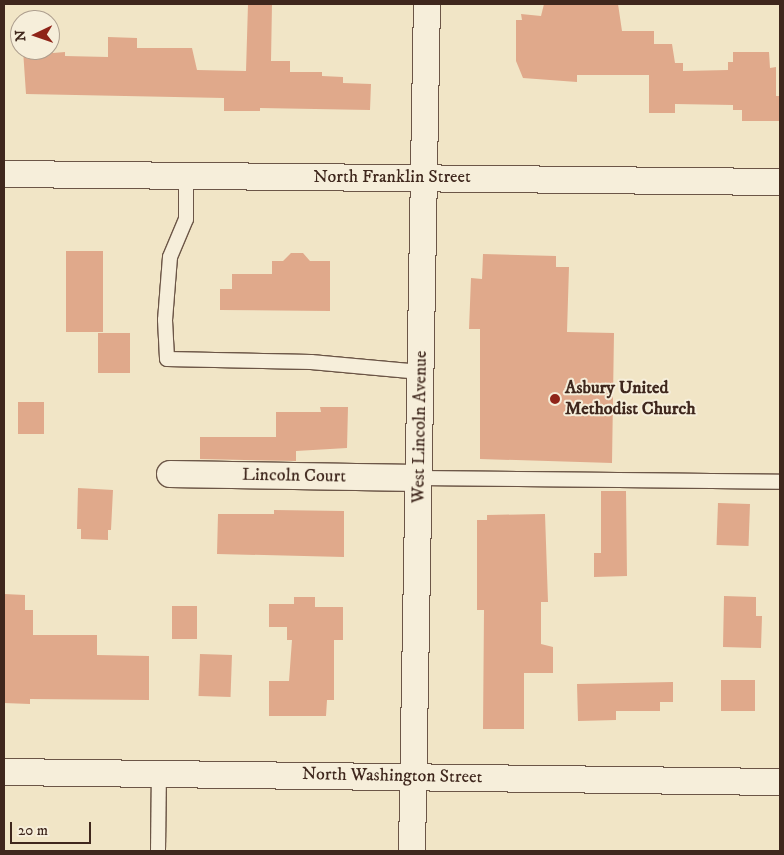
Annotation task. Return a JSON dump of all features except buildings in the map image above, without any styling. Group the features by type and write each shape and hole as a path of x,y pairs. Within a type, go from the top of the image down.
{"street":[{"name":"West Lincoln Avenue","path":"412,851 427,4"},
{"name":"North Franklin Street","path":"4,174 780,182"},
{"name":"Lincoln Court","path":"170,474 418,478"},
{"name":"North Washington Street","path":"4,772 780,782"}],"lane":[{"path":"186,176 186,219 170,257 165,320 168,359 311,362 421,372"},
{"path":"418,478 780,482"},
{"path":"158,851 159,774"}],"place":[{"name":"Asbury United Methodist Church","path":"555,399"}]}
